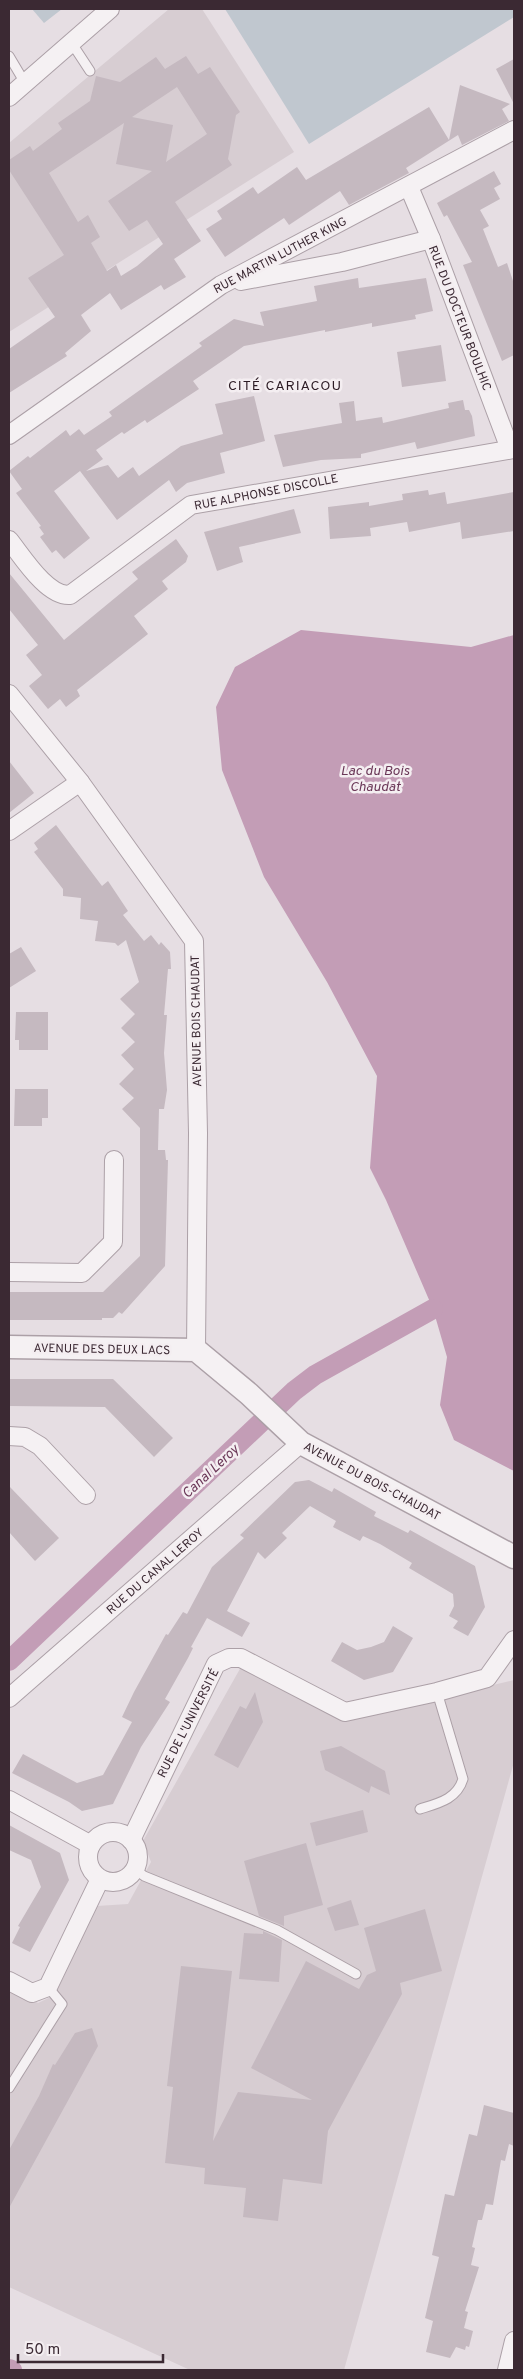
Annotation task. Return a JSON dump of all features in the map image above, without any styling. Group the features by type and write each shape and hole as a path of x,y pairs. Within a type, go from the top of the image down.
{"street":[{"path":"9,96 110,9"},
{"name":"RUE MARTIN LUTHER KING","path":"9,435 221,285 514,130"},
{"name":"RUE DU DOCTEUR BOULHIC","path":"409,187 431,238 512,449"},
{"path":"221,285 342,262 431,238"},
{"name":"RUE ALPHONSE DISCOLLE","path":"9,540 50,589 61,594 70,595 82,588 110,564 191,505 512,449"},
{"name":"AVENUE BOIS CHAUDAT","path":"9,694 80,782 194,941 198,1133 196,1350"},
{"path":"9,831 80,782"},
{"path":"9,1272 82,1273 113,1242 114,1160"},
{"name":"AVENUE DES DEUX LACS","path":"9,1347 196,1350"},
{"name":"AVENUE DU BOIS-CHAUDAT","path":"196,1350 249,1394 301,1443 514,1557"},
{"path":"9,1436 25,1437 40,1446 86,1495"},
{"name":"RUE DU CANAL LEROY","path":"9,1698 301,1443"},
{"name":"RUE DE L'UNIVERSITÉ","path":"131,1840 216,1664 229,1658 241,1658 345,1712 438,1692 488,1678 514,1640"},
{"path":"9,1800 91,1845"},
{"path":"106,1833 119,1833 131,1840 138,1854 135,1869 131,1875 119,1882 113,1883 100,1879 92,1873 88,1864 88,1854 95,1840 106,1833"},
{"path":"9,1981 32,1993 48,1987 100,1879"},
{"path":"507,2370 514,2341"}],"lane":[{"path":"71,42 90,71"},
{"path":"9,56 25,83"},
{"path":"420,1808 440,1803 460,1790 463,1779 438,1692"},
{"path":"135,1869 144,1876 277,1930 356,1974"},
{"path":"9,2088 62,2004 48,1987"}],"shaded area":[{"path":"32,9 62,9 44,23"},
{"path":"169,9 202,9 294,152 9,332 9,143"},
{"path":"225,9 514,9 514,17 309,144"},
{"path":"241,1667 344,1720 514,1680 514,1762 344,2370 190,2370 9,2287 9,1988 38,2003 55,1995 97,1906 128,1904 151,1862 143,1841"}],"water":[{"name":"Lac du Bois Chaudat","path":"301,630 471,647 514,635 514,1471 454,1440 440,1405 447,1357 433,1309 386,1200 370,1168 377,1076 327,982 264,877 222,770 216,707 235,667"}],"building":[{"path":"186,56 198,74 210,67 240,112 236,115 228,159 232,165 175,202 201,241 174,259 186,277 164,290 161,285 121,310 110,293 81,315 91,331 65,353 67,356 9,393 9,349 55,317 28,278 64,255 9,170 9,160 30,146 33,151 62,129 58,123 90,101 96,76 120,82 156,57 165,69","holes":["177,87 207,134 166,162 173,125 132,117","124,123 116,164 152,171 108,201 129,231 147,220 163,244 137,266 121,276 116,265 107,271 91,243 100,237 88,215 78,222 49,173"]},
{"path":"514,59 514,104 496,69"},
{"path":"460,85 510,104 502,109 509,121 462,145 458,135 406,168 409,173 349,205 340,191 289,225 284,218 225,257 206,229 222,219 217,211 253,187 258,194 297,167 306,180 429,107 449,140"},
{"path":"494,171 501,184 494,188 500,199 480,210 489,226 483,229 498,267 507,263 514,284 514,355 502,361 463,265 472,262 447,215 444,217 437,203"},
{"path":"358,278 359,288 426,278 433,311 415,315 416,319 372,327 372,323 325,332 325,330 244,346 193,381 199,389 147,423 145,420 124,434 122,432 96,450 103,459 86,471 108,465 118,478 133,467 139,476 181,446 223,434 215,404 254,396 265,441 220,453 225,473 187,483 176,492 169,480 117,520 80,471 54,491 90,538 64,559 56,550 52,553 40,537 44,534 39,527 41,526 16,493 22,489 9,471 28,456 30,458 66,430 70,436 79,429 84,435 112,416 109,412 202,346 199,343 234,319 264,326 260,312 317,301 314,286"},
{"path":"441,345 446,381 402,387 397,352"},
{"path":"463,400 465,410 469,410 472,416 475,436 417,449 415,442 361,454 361,458 321,460 283,467 274,435 342,423 339,403 354,401 356,421 382,417 383,423 449,408 448,403"},
{"path":"428,490 429,495 445,492 447,504 514,492 514,531 462,539 460,522 409,532 407,522 370,528 371,536 330,539 328,507 369,502 369,506 403,500 402,494"},
{"path":"294,509 301,533 239,547 243,562 217,571 204,532"},
{"path":"176,539 188,556 186,562 162,581 168,589 134,616 148,634 77,690 80,696 66,707 60,699 48,709 29,686 42,675 26,655 38,645 9,609 9,573 64,640 138,579 132,572"},
{"path":"9,761 34,793 9,813"},
{"path":"56,825 102,886 108,881 128,911 123,915 144,941 151,935 159,945 161,942 170,952 171,969 168,969 164,1015 167,1015 164,1053 167,1090 164,1109 159,1109 158,1150 165,1150 166,1160 168,1160 165,1266 122,1314 119,1312 113,1318 102,1318 102,1320 9,1320 9,1292 103,1292 140,1256 140,1128 122,1109 134,1098 119,1084 134,1069 121,1055 135,1042 121,1028 135,1014 120,999 139,982 126,940 118,946 115,943 95,941 98,921 80,919 81,898 63,896 63,889 34,852 38,849 34,843"},
{"path":"21,947 36,971 9,988 9,954"},
{"path":"16,1012 48,1012 48,1050 19,1050 19,1040 15,1040"},
{"path":"15,1089 48,1089 48,1118 42,1118 42,1126 14,1126"},
{"path":"9,1379 113,1379 173,1438 154,1457 105,1407 9,1406"},
{"path":"309,1480 332,1492 334,1488 376,1512 374,1516 408,1533 410,1530 475,1566 485,1607 468,1636 453,1628 458,1621 449,1616 454,1606 453,1594 409,1568 412,1563 380,1544 363,1536 360,1541 333,1527 336,1521 310,1506 282,1533 287,1538 265,1559 258,1552 227,1611 250,1623 242,1637 207,1618 191,1647 193,1648 188,1658 165,1699 170,1702 141,1747 113,1804 82,1811 69,1802 12,1773 23,1754 77,1783 103,1775 132,1722 122,1717 134,1692 166,1634 168,1635 183,1612 187,1614 212,1567 244,1538 240,1535 295,1482"},
{"path":"9,1486 59,1538 35,1561 9,1532"},
{"path":"393,1626 413,1638 393,1672 364,1680 331,1661 342,1642 357,1650 371,1647 384,1642"},
{"path":"255,1692 263,1722 238,1768 214,1755 240,1706 246,1709"},
{"path":"341,1746 385,1771 390,1795 371,1786 369,1793 325,1770 320,1751"},
{"path":"363,1810 368,1832 316,1846 310,1823"},
{"path":"9,1825 60,1853 69,1880 30,1952 12,1943 20,1927 18,1926 41,1887 31,1860 9,1850"},
{"path":"306,1843 323,1905 284,1916 284,1926 259,1916 244,1861"},
{"path":"351,1900 359,1925 335,1931 327,1908"},
{"path":"425,1909 442,1971 400,1983 402,1994 328,2131 322,2184 283,2179 278,2221 243,2217 246,2188 204,2184 205,2168 165,2163 173,2087 167,2086 181,1966 232,1971 213,2141 238,2092 312,2100 251,2068 306,1961 359,1989 367,1975 376,1971 364,1928"},
{"path":"263,1931 282,1940 279,1982 239,1979 244,1933 263,1934"},
{"path":"92,2028 98,2046 9,2208 9,2150 39,2096 53,2064 55,2065 75,2033"},
{"path":"484,2105 514,2113 514,2146 509,2144 505,2161 501,2160 493,2205 486,2204 482,2220 478,2220 472,2247 475,2248 471,2265 479,2267 465,2311 468,2312 464,2328 473,2331 469,2347 466,2346 465,2350 456,2347 450,2358 426,2352 433,2321 425,2318 439,2257 432,2255 445,2194 454,2196 469,2134 477,2136"}],"waterway":[{"name":"Canal Leroy","path":"9,1661 294,1391 315,1375 433,1309"}],"district":[{"name":"CITÉ CARIACOU","path":"285,385"}]}
